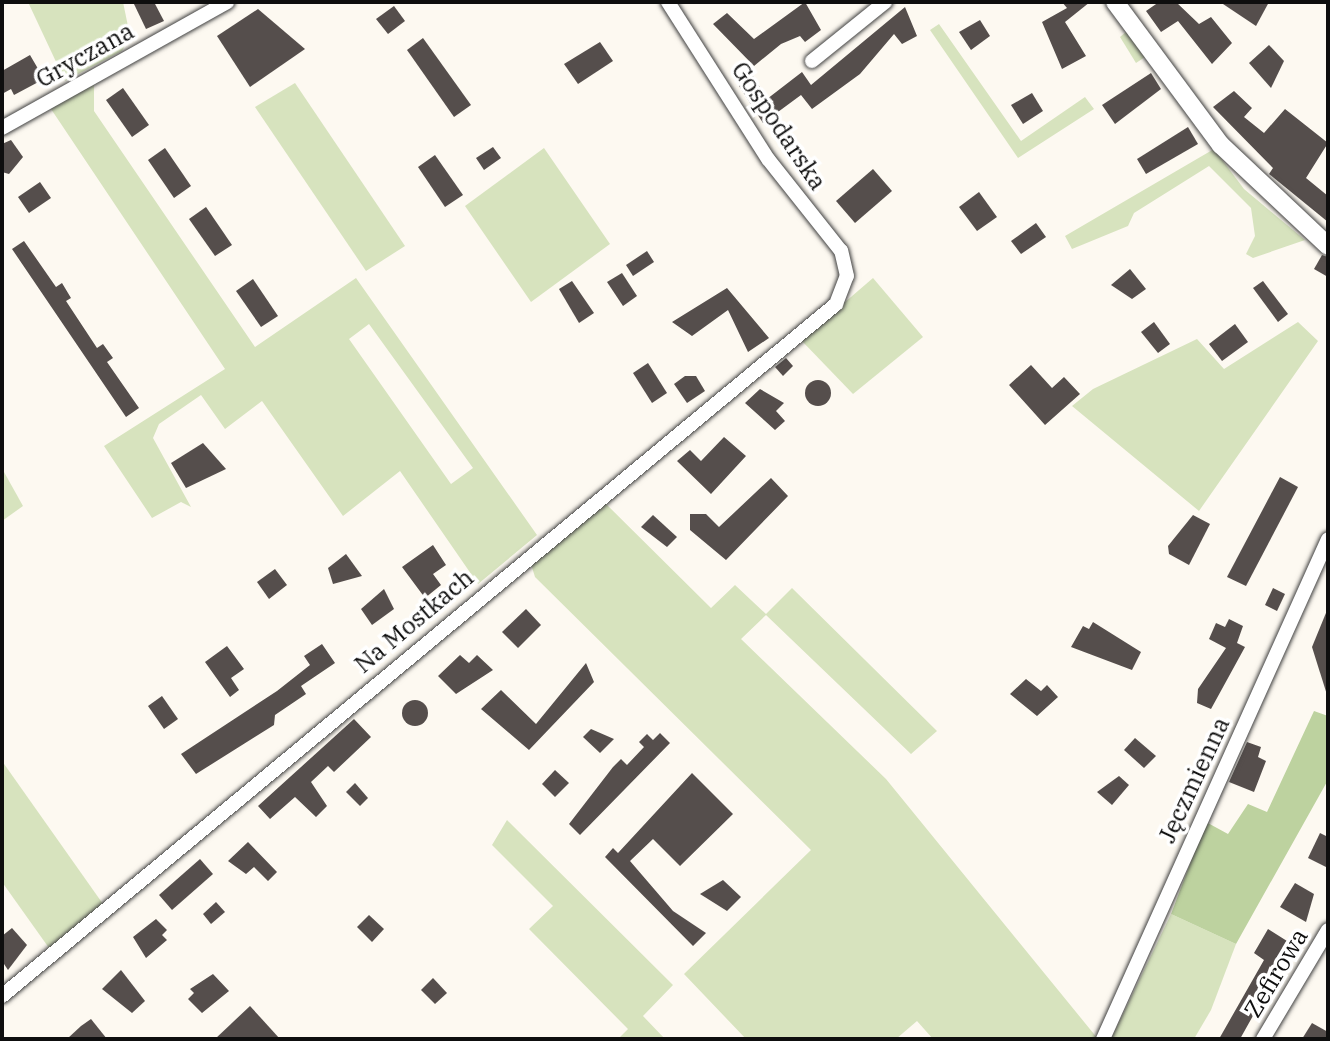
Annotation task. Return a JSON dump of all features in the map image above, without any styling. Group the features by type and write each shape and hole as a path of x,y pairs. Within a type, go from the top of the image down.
{"street":[{"name":"Gryczana","path":"2,128 227,2"},
{"name":"Gospodarska","path":"668,2 768,159 841,251 847,276"},
{"path":"812,61 885,2"},
{"path":"1115,2 1221,145 1328,246"},
{"name":"Na Mostkach","path":"2,996 836,304 847,276"},
{"name":"Jęczmienna","path":"1103,1039 1328,539"},
{"name":"Zefirowa","path":"1263,1039 1328,930"}],"green space":[{"path":"28,2 123,2 130,36 122,51 65,81"},
{"path":"939,24 1021,141 1085,97 1094,109 1018,158 930,30"},
{"path":"1126,32 1145,57 1136,63 1120,37"},
{"path":"295,83 405,246 366,271 255,107"},
{"path":"94,85 94,111 255,347 356,278 537,535 478,584 400,471 343,516 262,401 225,429 201,395 159,424 153,438 191,507 181,502 152,518 104,446 225,369 49,106","holes":["369,324 473,468 451,484 349,339"]},
{"path":"544,148 610,244 531,302 465,206"},
{"path":"1214,149 1244,189 1305,240 1253,258 1246,254 1255,236 1251,208 1209,166 1134,213 1128,226 1072,249 1065,236"},
{"path":"873,278 923,337 853,394 801,340"},
{"path":"1298,322 1318,341 1199,511 1072,406 1093,389 1197,339 1224,369"},
{"path":"4,472 23,506 2,521 2,486"},
{"path":"601,499 711,608 735,585 766,614 792,588 937,731 911,754 766,615 741,639 886,779 1098,1039 933,1039 917,1021 896,1039 746,1039 684,974 811,850 535,577 531,564"},
{"path":"1314,711 1328,716 1328,780 1236,944 1171,914 1206,822 1228,834 1248,804 1267,812"},
{"path":"2,761 103,904 49,948 2,882"},
{"path":"507,820 673,985 643,1016 665,1039 618,1039 628,1029 529,929 553,906 492,845"},
{"path":"1171,914 1236,944 1211,1010 1194,1039 1111,1039"}],"building":[{"path":"133,2 154,2 164,21 146,29"},
{"path":"805,2 821,30 805,42 800,36 781,44 754,66 713,24 727,13 754,39"},
{"path":"1062,2 1090,2 1065,22 1086,56 1062,69 1042,22 1067,8"},
{"path":"1159,2 1176,2 1199,24 1211,17 1232,43 1212,64 1178,21 1161,32 1146,11"},
{"path":"1220,2 1269,2 1256,26"},
{"path":"394,6 405,21 388,34 376,19"},
{"path":"905,7 917,36 902,44 894,34 860,74 812,109 801,95 763,123 739,86 753,76 767,99 802,72 811,85"},
{"path":"258,9 305,49 250,87 217,36"},
{"path":"980,20 990,36 971,50 959,32"},
{"path":"423,38 471,105 454,117 407,50"},
{"path":"600,42 613,61 578,84 564,64"},
{"path":"1269,45 1284,61 1271,88 1249,63"},
{"path":"30,55 44,79 14,95 11,89 2,94 2,71"},
{"path":"1151,73 1161,89 1115,124 1102,105"},
{"path":"123,88 149,125 132,137 106,100"},
{"path":"1234,91 1252,108 1244,117 1264,133 1285,109 1328,143 1306,178 1328,196 1328,222 1269,174 1273,168 1213,107"},
{"path":"1032,93 1043,111 1023,124 1011,105"},
{"path":"1188,127 1198,144 1146,174 1137,159"},
{"path":"11,140 23,157 9,174 2,172 2,144"},
{"path":"493,147 501,158 484,170 476,158"},
{"path":"165,148 191,186 174,198 148,160"},
{"path":"435,155 463,195 445,207 418,167"},
{"path":"873,169 892,191 855,223 836,201"},
{"path":"40,182 51,198 29,213 18,197"},
{"path":"979,192 997,217 977,231 959,207"},
{"path":"206,207 232,245 215,256 189,219"},
{"path":"1036,223 1046,237 1021,254 1011,241"},
{"path":"24,241 56,287 62,283 71,298 66,301 97,348 103,344 113,358 107,362 139,408 126,417 12,249"},
{"path":"647,251 654,262 633,276 626,265"},
{"path":"1322,255 1328,257 1328,277 1314,269"},
{"path":"1130,269 1146,289 1132,299 1111,285"},
{"path":"622,273 637,296 623,306 607,282"},
{"path":"253,279 278,316 261,327 236,291"},
{"path":"572,281 594,313 579,323 559,289"},
{"path":"1263,281 1288,314 1278,322 1253,288"},
{"path":"727,288 769,338 748,352 728,310 692,336 672,322"},
{"path":"1154,322 1170,344 1158,353 1141,332"},
{"path":"1235,324 1248,342 1222,361 1209,344"},
{"path":"786,358 793,366 783,376 775,367"},
{"path":"648,363 667,393 652,403 633,373"},
{"path":"1031,365 1052,388 1064,377 1080,394 1045,425 1009,385"},
{"path":"685,376 696,376 705,391 687,403 674,384"},
{"path":"818,380 827,384 831,393 827,402 818,406 809,402 805,393 809,384"},
{"path":"760,389 784,403 776,411 785,421 775,430 745,403"},
{"path":"724,437 746,456 711,494 677,461 690,450 701,461"},
{"path":"203,443 226,469 186,488 171,463"},
{"path":"1280,477 1298,487 1246,586 1227,577"},
{"path":"771,478 788,496 726,560 690,530 690,514 706,514 719,527"},
{"path":"653,515 677,537 667,547 641,527"},
{"path":"1193,515 1210,524 1189,565 1169,554 1168,546"},
{"path":"433,545 446,565 433,574 441,585 425,598 402,567"},
{"path":"346,554 362,576 333,584 328,568"},
{"path":"275,569 287,585 269,599 257,582"},
{"path":"1273,588 1285,594 1277,611 1265,605"},
{"path":"384,589 394,609 372,625 361,609"},
{"path":"1328,608 1328,698 1312,647"},
{"path":"526,609 541,625 518,648 502,632"},
{"path":"1229,619 1243,626 1237,643 1245,647 1211,709 1197,703 1198,689 1226,648 1209,639 1216,623 1225,627"},
{"path":"1093,622 1141,652 1132,670 1071,647 1083,626 1089,629"},
{"path":"322,644 335,663 301,686 306,694 275,715 274,725 196,774 181,754 277,691 310,665 304,656"},
{"path":"227,646 244,669 231,678 239,690 230,697 205,662"},
{"path":"460,655 469,663 477,655 493,670 456,694 438,676"},
{"path":"586,663 594,682 529,750 481,709 501,690 536,724"},
{"path":"1026,679 1041,691 1047,685 1058,697 1037,716 1010,694"},
{"path":"162,696 178,719 164,729 148,706"},
{"path":"415,700 424,704 428,713 424,722 415,726 406,722 402,713 406,704"},
{"path":"354,719 371,737 334,772 328,766 311,782 327,806 316,817 295,797 270,819 258,806"},
{"path":"591,729 614,739 600,753 583,737"},
{"path":"660,733 670,743 580,835 569,824 613,767 621,759 627,765 644,747 639,742 647,734 653,740"},
{"path":"1135,738 1156,756 1144,768 1124,750"},
{"path":"1247,742 1261,747 1258,757 1266,761 1254,792 1229,782"},
{"path":"555,770 569,783 555,797 542,784"},
{"path":"692,773 733,814 680,866 653,839 630,861 673,911 706,933 693,946 605,857 613,848 618,853"},
{"path":"1119,776 1129,785 1112,805 1097,792"},
{"path":"355,783 368,798 360,806 346,792"},
{"path":"1320,833 1328,837 1328,868 1308,858"},
{"path":"248,842 277,872 268,881 254,867 246,874 228,861"},
{"path":"200,859 213,874 172,910 159,895"},
{"path":"723,880 741,897 727,911 700,894"},
{"path":"1295,883 1314,894 1306,922 1280,907"},
{"path":"216,902 225,912 211,924 203,914"},
{"path":"369,915 384,929 372,942 357,927"},
{"path":"156,919 167,930 162,935 167,940 146,958 133,937"},
{"path":"12,928 27,945 8,970 2,961 2,936"},
{"path":"1268,929 1287,941 1281,951 1287,955 1240,1039 1219,1039 1264,960 1254,953"},
{"path":"121,970 145,1001 132,1013 102,989"},
{"path":"213,974 229,991 202,1013 188,999 194,993 190,989"},
{"path":"433,978 447,993 435,1004 421,990"},
{"path":"250,1006 280,1039 215,1039"},
{"path":"91,1019 107,1039 67,1039 81,1026"},
{"path":"1312,1023 1328,1032 1328,1039 1302,1039"}]}
